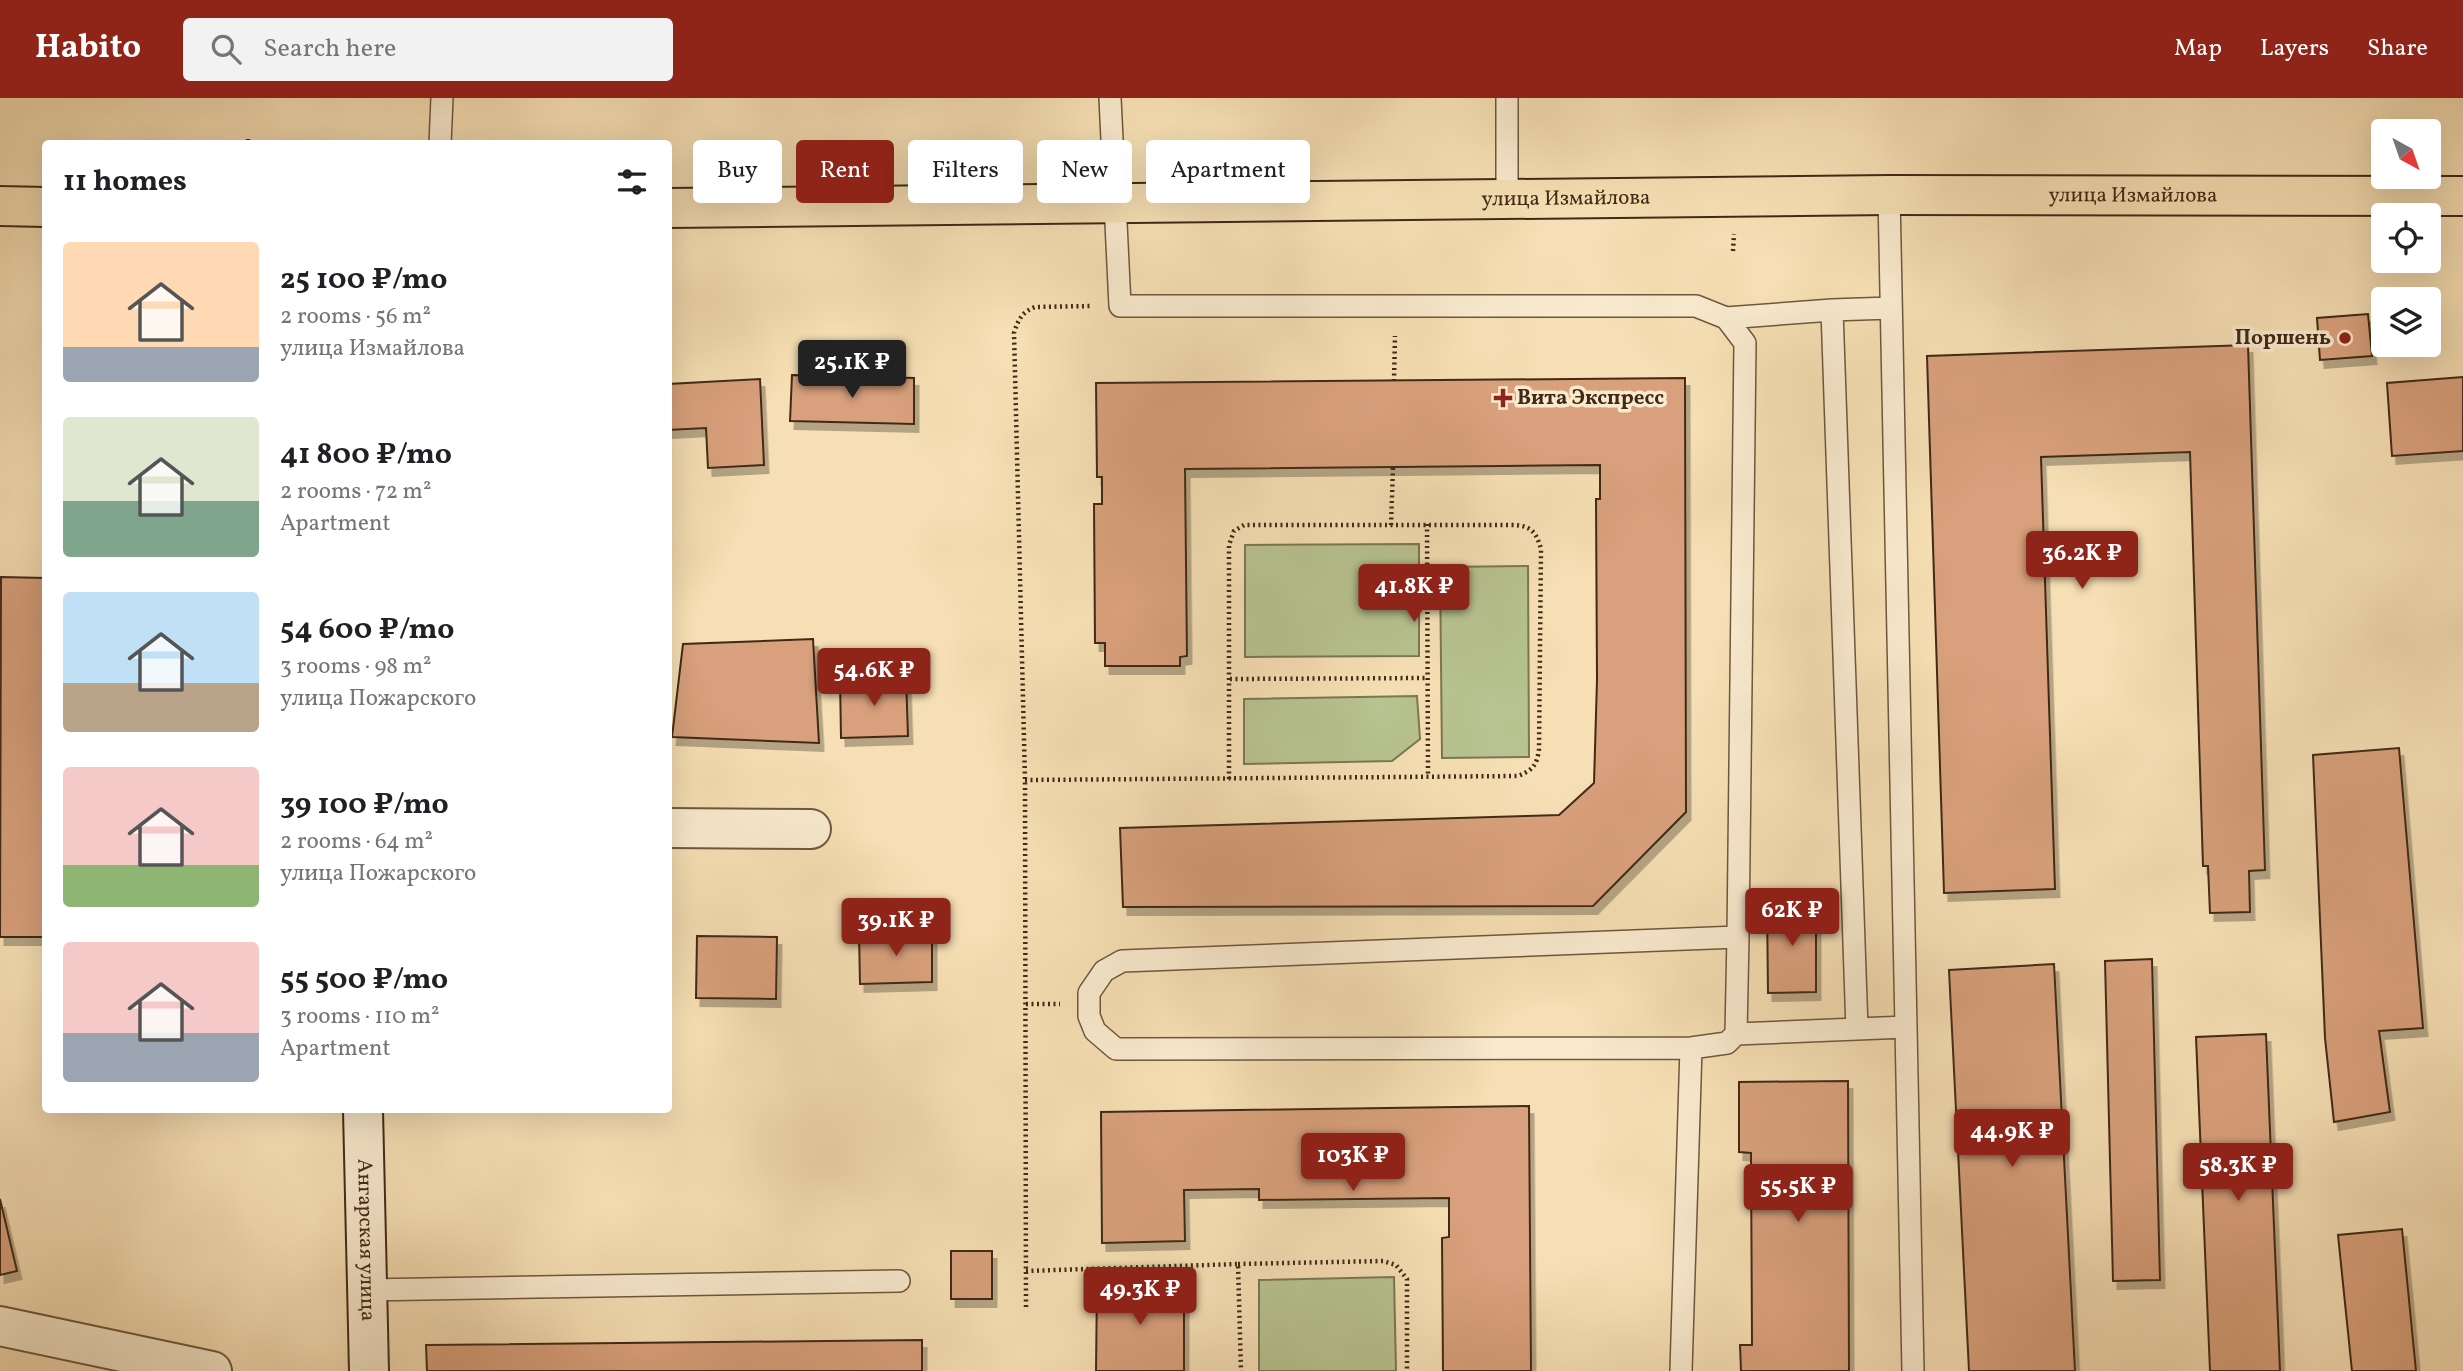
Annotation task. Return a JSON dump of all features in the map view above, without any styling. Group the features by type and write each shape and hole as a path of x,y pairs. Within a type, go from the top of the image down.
{"main road":[{"name":"улица Измайлова","path":"1132,203 1889,195 2463,196"},
{"name":"улица Измайлова","path":"672,208 1113,203"},
{"path":"0,206 42,207"}],"street":[{"path":"672,828 811,829"},
{"name":"Ангарская улица","path":"363,1113 369,1371"},
{"path":"0,1326 212,1371"}],"lane":[{"path":"440,140 442,98"},
{"path":"1110,98 1111,140"},
{"path":"1507,98 1507,199"},
{"path":"1889,195 1913,1371"},
{"path":"1113,203 1120,306 1696,306 1726,318 1890,308"},
{"path":"1832,310 1857,1029"},
{"path":"1726,318 1745,343 1736,1034"},
{"path":"1738,937 1122,961 1104,971 1089,993 1089,1016 1095,1031 1116,1049 1690,1048 1727,1043 1736,1034 1906,1027"},
{"path":"1681,1371 1690,1048"},
{"path":"367,1290 900,1281"}],"path":[{"path":"1733,251 1734,226"},
{"path":"1026,1307 1025,780 1014,333 1018,320 1027,310 1035,307 1120,306"},
{"path":"1394,381 1396,307"},
{"path":"1391,525 1393,468"},
{"path":"1025,780 1229,779 1518,776 1530,771 1537,763 1541,549 1536,533 1525,525 1427,524 1244,525 1234,531 1229,545 1229,779"},
{"path":"1427,524 1428,777"},
{"path":"1230,679 1427,678"},
{"path":"1026,1271 1383,1261 1396,1265 1407,1279 1407,1371"},
{"path":"1238,1264 1241,1371"}],"green space":[{"path":"1419,544 1419,656 1245,657 1245,545"},
{"path":"1528,566 1529,757 1442,758 1440,567"},
{"path":"1417,696 1420,739 1392,761 1244,764 1244,699"},
{"path":"1394,1277 1396,1371 1259,1371 1259,1280"}],"building":[{"path":"2368,314 2371,356 2320,360 2317,318"},
{"path":"2248,345 2265,870 2249,871 2250,912 2210,913 2208,866 2203,866 2190,452 2041,457 2055,889 1944,893 1927,356"},
{"path":"792,375 914,378 914,424 790,421"},
{"path":"2463,377 2463,451 2392,456 2387,383"},
{"path":"1685,378 1686,812 1593,906 1123,907 1120,828 1559,815 1594,783 1597,680 1596,499 1600,499 1600,465 1185,469 1187,656 1180,657 1180,666 1105,666 1105,643 1095,643 1094,504 1102,504 1102,477 1097,477 1096,383"},
{"path":"760,379 764,465 708,468 706,428 672,430 672,384"},
{"path":"1,577 42,578 42,937 0,937"},
{"path":"813,639 819,743 672,737 683,644"},
{"path":"906,677 908,736 841,738 840,679"},
{"path":"2399,748 2423,1028 2379,1031 2390,1112 2334,1122 2325,1038 2313,755"},
{"path":"1767,904 1816,904 1816,992 1768,993"},
{"path":"932,932 932,982 860,984 859,933"},
{"path":"697,936 777,937 776,999 696,998"},
{"path":"2152,959 2160,1280 2113,1281 2105,961"},
{"path":"2054,964 2075,1371 1969,1371 1949,970"},
{"path":"2266,1034 2280,1371 2210,1371 2196,1037"},
{"path":"1848,1081 1849,1371 1741,1371 1740,1345 1752,1345 1751,1153 1739,1152 1739,1082"},
{"path":"1529,1106 1531,1371 1443,1371 1442,1238 1449,1237 1449,1198 1259,1200 1259,1189 1184,1190 1185,1241 1102,1243 1101,1112"},
{"path":"0,1199 17,1271 0,1275"},
{"path":"2402,1229 2416,1371 2352,1371 2338,1235"},
{"path":"951,1251 992,1251 992,1299 951,1299"},
{"path":"1184,1282 1184,1371 1096,1371 1097,1283"},
{"path":"922,1340 922,1371 427,1371 426,1345"}],"place":[{"name":"Поршень","path":"2345,338"},
{"name":"Вита Экспресс","path":"1503,398"}]}
